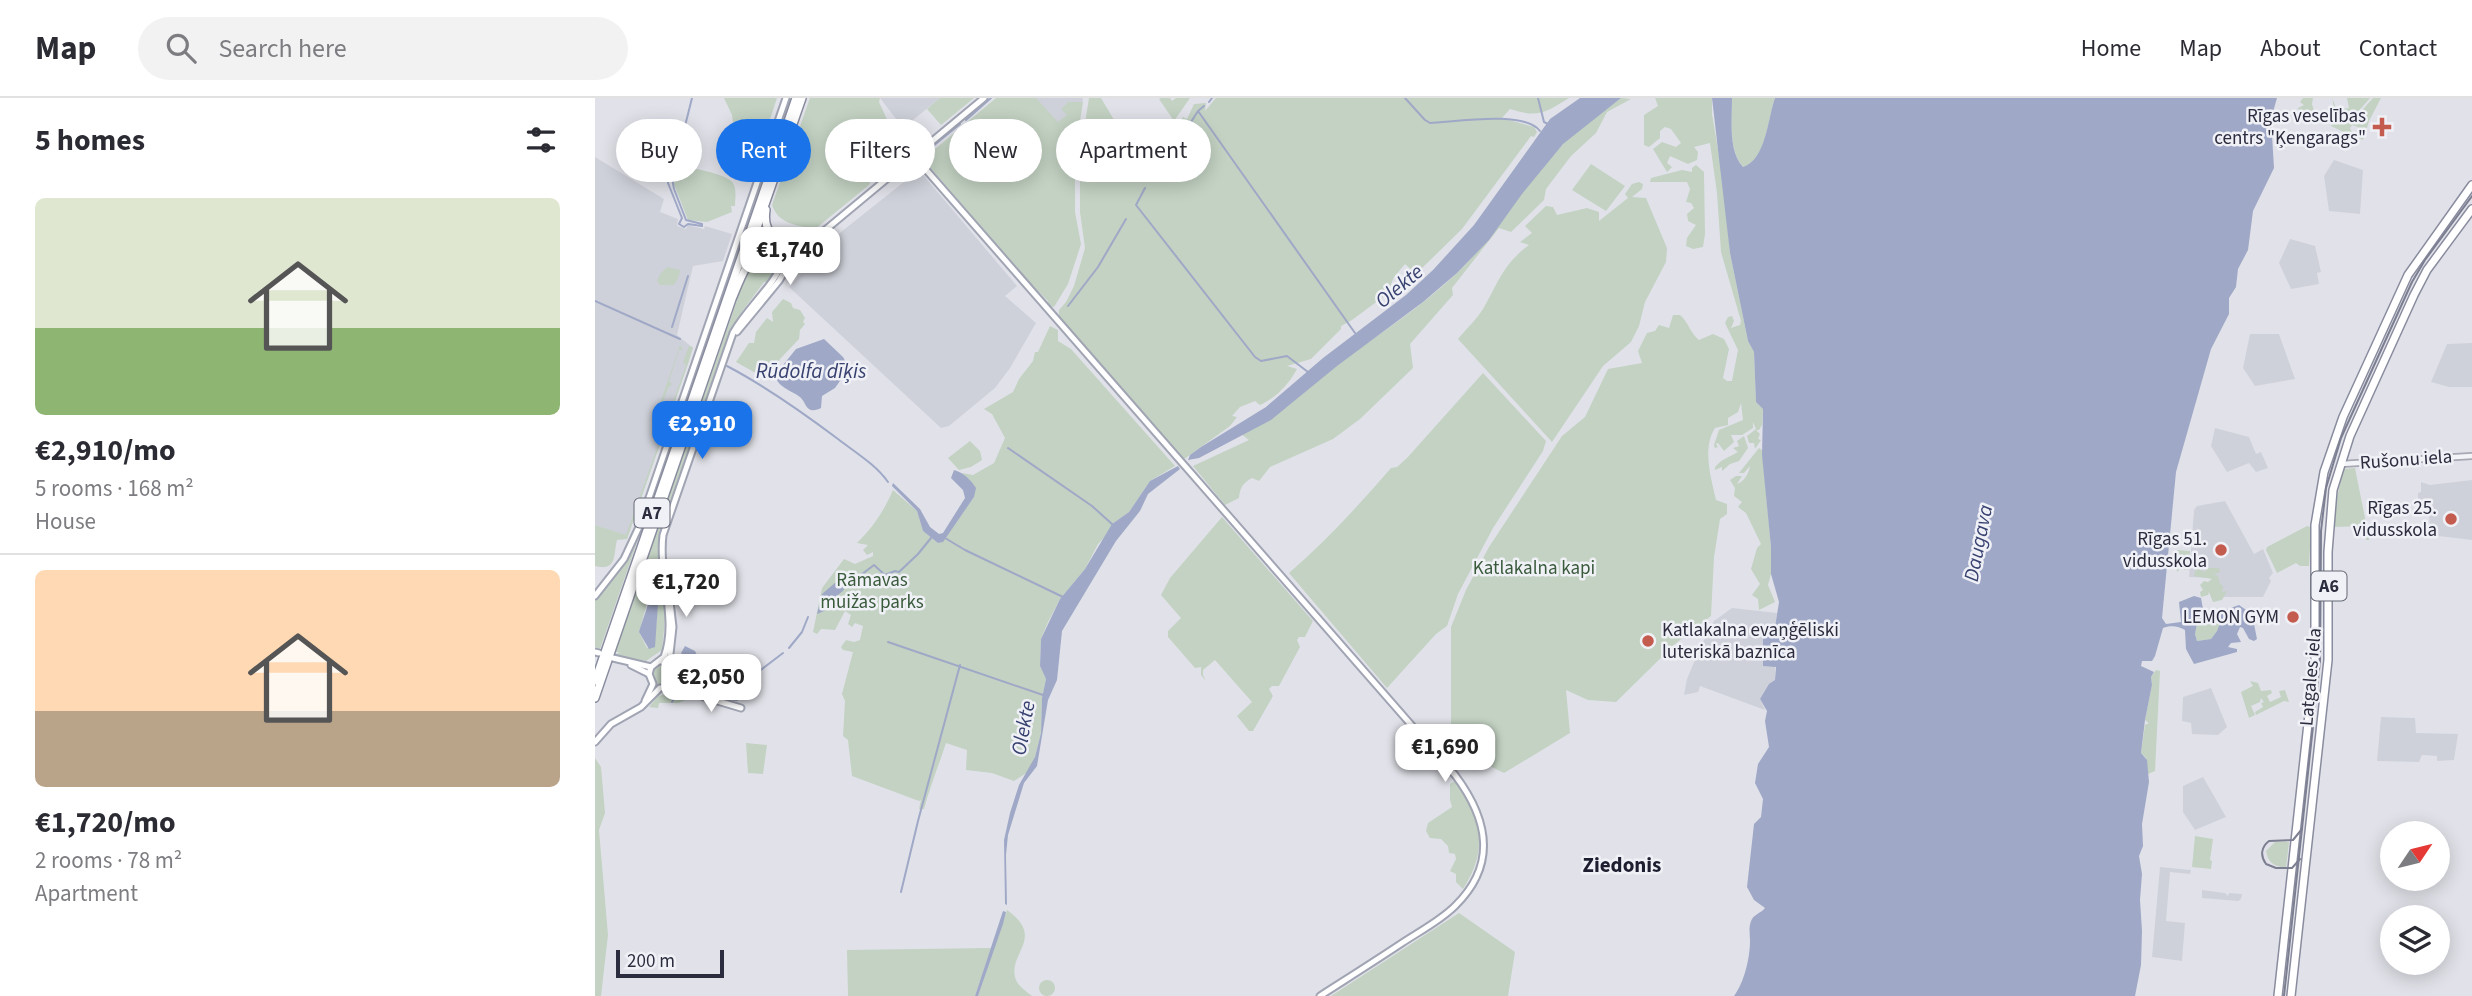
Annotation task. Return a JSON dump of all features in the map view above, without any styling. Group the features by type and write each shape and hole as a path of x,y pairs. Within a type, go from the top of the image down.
{"highway":[{"name":"A7","path":"595,681 796,98"},
{"name":"A7","path":"595,698 801,98"},
{"name":"Latgales iela","path":"2278,996 2316,643 2315,524 2319,489 2343,417 2409,275 2472,185"},
{"path":"769,194 765,215 767,227 781,241"},
{"name":"Latgales iela","path":"2291,996 2329,643 2330,516 2340,464 2354,427 2423,278 2472,208"},
{"path":"738,286 760,247 768,242 781,241"},
{"path":"2316,643 2329,643"},
{"path":"2279,986 2292,987"}],"main road":[{"path":"595,596 624,559 639,527 786,98"},
{"path":"935,139 984,98"},
{"path":"935,179 1455,775 1478,812 1484,833 1483,847 1472,883 1461,900 1437,920 1320,996"},
{"path":"805,241 824,231 883,182"},
{"path":"650,670 661,661 666,652 669,634 669,614 661,561 663,535 730,342 742,317 775,278 785,257 781,241 794,232 800,234 805,241 805,252 793,259 730,342"},
{"path":"785,257 793,259"},
{"path":"664,580 673,618 669,663"},
{"path":"613,658 650,670"},
{"path":"661,661 669,663 676,677 694,691 714,701 741,708"},
{"path":"644,704 653,684 650,670"},
{"path":"671,685 676,677"},
{"path":"653,684 660,688"},
{"path":"595,742 611,724 644,704 660,688 671,685 694,691"}],"street":[{"name":"Rušonu iela","path":"2340,464 2472,456"}],"shaded area":[{"path":"880,98 940,98 914,119 896,119"},
{"path":"1032,98 1083,98 1080,119 1056,119 1056,129"},
{"path":"595,157 616,170 616,182 636,182 664,199 660,212 678,219 677,226 686,229 688,225 704,229 705,226 732,234 723,261 693,266 677,335 693,348 627,536 595,525"},
{"path":"2334,160 2363,170 2360,214 2329,211 2324,176"},
{"path":"904,182 929,182 1017,286 1005,296 1036,323 995,388 949,426 941,428 789,287 841,232"},
{"path":"2290,239 2315,246 2321,272 2317,273 2319,284 2291,289 2279,263"},
{"path":"2250,334 2279,334 2295,379 2255,386 2243,368"},
{"path":"2472,343 2472,387 2449,387 2431,382 2447,344"},
{"path":"2215,428 2249,437 2256,454 2261,452 2268,468 2256,472 2249,463 2227,472 2211,446"},
{"name":"Rīgas 25. vidusskola","path":"2472,480 2472,540 2430,535 2429,507 2418,507 2421,482 2430,485"},
{"name":"Rīgas 51. vidusskola","path":"2225,501 2254,554 2263,549 2273,573 2263,597 2224,597 2212,578 2189,577 2194,510 2197,506"},
{"path":"1732,608 1777,613 1775,680 1760,699 1765,710 1700,686 1698,692 1684,695 1687,679 1714,621"},
{"path":"2211,688 2227,727 2218,735 2192,734 2191,723 2182,721 2183,697"},
{"path":"2381,717 2415,718 2416,733 2458,734 2454,760 2437,761 2437,756 2422,755 2419,762 2377,761"},
{"path":"2203,777 2226,817 2195,830 2183,812 2183,786"},
{"path":"2160,867 2191,870 2190,874 2170,872 2166,921 2185,923 2182,961 2152,957"},
{"path":"2202,890 2225,893 2228,896 2229,893 2242,894 2238,901 2202,898"}],"green space":[{"path":"724,98 777,98 770,119 732,119"},
{"path":"788,98 791,98 784,119 781,119"},
{"path":"810,98 880,98 879,102 887,119 825,119 825,182 870,182 815,229 784,220 772,205 780,182 811,182 811,119 803,119"},
{"path":"940,98 974,98 941,125 927,109"},
{"path":"996,98 1036,98 1056,120 1056,182 1075,182 1075,212 1081,244 1068,284 1054,307 1047,305 1048,301 1021,274 935,173 935,149 949,137 949,182 1042,182 1042,119 971,119"},
{"path":"1089,98 1101,98 1113,119 1086,119"},
{"path":"1170,98 1172,101 1176,98 1190,98 1175,119 1173,119 1159,99"},
{"path":"1216,98 1569,98 1541,113 1510,109 1502,118 1534,127 1537,132 1534,137 1531,136 1462,229 1416,274 1405,264 1394,277 1387,294 1341,326 1311,359 1287,366 1297,369 1277,394 1260,405 1255,401 1240,407 1232,416 1237,417 1230,426 1183,460 1059,318 1059,310 1074,286 1085,248 1080,212 1080,182 1211,182 1211,119 1187,119 1194,104 1206,103 1205,111"},
{"path":"1621,98 1631,99 1607,112 1596,133 1571,156 1546,189 1544,200 1511,232 1499,228 1452,288 1453,295 1410,344 1413,368 1360,419 1333,439 1270,467 1259,481 1252,478 1241,488 1239,498 1225,505 1193,466 1249,440 1241,434 1279,412 1444,285 1486,241 1563,144"},
{"name":"Katlakalna kapi","path":"1655,98 1712,98 1730,253 1748,341 1754,352 1756,402 1763,409 1762,425 1756,430 1760,434 1758,439 1761,440 1755,449 1754,443 1749,443 1747,436 1756,429 1753,422 1753,428 1742,435 1731,435 1734,442 1724,451 1718,443 1715,448 1719,430 1743,420 1741,403 1738,412 1728,418 1728,425 1715,428 1711,436 1708,454 1712,482 1716,500 1727,504 1727,514 1720,519 1714,557 1711,616 1675,644 1616,702 1588,700 1566,690 1570,733 1504,773 1451,747 1451,627 1466,590 1489,547 1562,436 1585,417 1608,369 1642,363 1638,351 1647,333 1655,331 1659,325 1669,328 1673,315 1680,315 1699,340 1713,334 1724,339 1729,349 1723,378 1732,381 1738,350 1725,323 1728,317 1732,316 1734,321 1731,328 1740,325 1741,321 1721,252 1710,143 1694,147 1698,152 1697,160 1688,164 1670,156 1667,163 1672,167 1667,172 1653,149 1662,142 1676,147 1681,143 1671,129 1665,127 1660,131 1660,138 1649,147 1644,145 1644,115 1658,106"},
{"path":"1732,98 1775,98 1761,148 1751,163 1743,167 1733,143"},
{"path":"2303,98 2313,98 2316,117 2313,119 2299,111 2298,108 2304,105 2300,102"},
{"path":"2332,98 2337,110 2349,108 2347,98 2370,98 2357,113 2341,115 2335,112"},
{"path":"2373,98 2381,98 2363,140 2355,136 2360,133 2358,127 2352,125 2350,128 2354,137 2331,126 2335,119 2358,115"},
{"path":"1068,102 1083,102 1080,119 1062,119 1067,115 1061,109"},
{"path":"1591,164 1625,186 1606,211 1572,190"},
{"path":"1696,165 1704,172 1705,234 1703,247 1693,249 1686,246 1687,238 1696,225 1688,221 1687,214 1694,208 1691,203 1686,202 1690,189 1687,182 1650,182 1651,178 1682,170 1692,172"},
{"path":"702,170 716,174 716,182 733,183 735,206 731,206 732,212 707,222 688,220 673,182 702,182"},
{"path":"759,182 762,182 600,649 595,647 595,600 625,563 636,541"},
{"path":"1632,184 1643,184 1642,189 1632,197 1646,198 1667,248 1666,262 1645,302 1639,326 1631,342 1603,366 1552,442 1458,339 1483,309 1507,267 1529,245 1520,242 1532,233 1525,226 1546,206 1553,207 1557,215 1587,208 1599,212 1599,221 1628,198 1625,194"},
{"path":"789,235 797,235 803,245 797,255 789,255 783,249 783,241"},
{"path":"770,245 777,249 782,261 770,282 764,282 743,310 731,336 662,530 659,560 666,608 662,650 646,661 619,656 616,654 620,652 615,652 737,300 749,269","holes":["650,570 657,597 656,626 654,644 647,648 639,632 651,589"]},
{"path":"667,267 680,270 678,277 670,286 670,283 660,285 657,281"},
{"path":"783,299 791,303 793,308 800,310 805,324 800,330 799,339 780,359 770,381 736,362 749,343 754,343 756,332 767,318 773,322 772,312"},
{"name":"Rāmavas muižas parks","path":"1050,326 1058,330 1058,341 1071,349 1175,466 1150,481 1129,512 1112,524 1085,569 1060,599 1048,622 1041,639 1040,666 1046,679 1042,698 1041,733 1028,772 1014,781 992,773 966,770 967,750 946,743 924,809 919,809 921,800 852,776 848,740 843,736 845,701 842,694 853,652 841,647 846,640 860,640 863,626 855,623 852,627 848,624 851,615 845,611 835,630 821,629 817,634 813,632 822,588 844,559 855,564 873,556 873,552 867,555 863,550 868,545 857,543 878,518 893,490 917,511 923,531 938,543 943,541 974,497 962,473 973,475 994,463 1005,438 992,414 984,409 1013,392 1033,361 1035,352 1038,352"},
{"path":"680,345 683,350 679,350 669,381 672,384 653,424"},
{"path":"689,346 693,347 689,361 627,539 617,540 611,564 595,566 595,525 626,535 661,437 658,436 662,433 686,365 683,362"},
{"path":"1483,373 1546,441 1543,451 1493,528 1458,594 1447,626 1436,634 1387,688 1289,573 1342,522 1391,468 1397,467 1407,458"},
{"path":"1744,436 1748,448 1739,461 1722,471 1722,467 1715,470 1721,461 1738,452 1733,448 1739,446 1737,441"},
{"path":"970,441 980,451 982,460 959,470 948,458"},
{"path":"1759,448 1762,450 1771,547 1771,574 1768,585 1775,602 1759,610 1758,599 1752,595 1760,584 1751,569 1757,548 1761,544 1746,513 1738,507 1742,502 1734,496 1735,488 1730,480 1742,476 1737,484 1744,479 1750,466 1744,473 1739,473"},
{"path":"2355,468 2369,540 2366,540 2363,526 2334,527 2343,469"},
{"path":"1222,517 1313,621 1305,637 1299,637 1297,640 1300,647 1279,686 1269,689 1273,696 1253,731 1249,731 1237,716 1252,702 1215,660 1203,670 1206,681 1201,675 1201,667 1195,668 1168,637 1168,631 1181,618 1161,595 1170,578"},
{"path":"2307,526 2310,527 2311,539 2312,526 2312,566 2310,547 2309,566 2296,563 2277,573 2267,547"},
{"path":"2177,550 2190,551 2189,570 2179,569 2178,572 2175,568 2179,565 2176,564"},
{"path":"2196,568 2205,572 2207,568 2219,568 2220,572 2214,574 2223,586 2222,592 2227,591 2222,600 2213,602 2209,592 2201,597 2200,592 2203,590 2200,585 2212,579 2194,576"},
{"path":"2205,620 2217,620 2220,623 2211,639 2197,641 2197,624"},
{"path":"658,665 666,665 672,675 666,685 658,685 652,679 652,671"},
{"path":"2156,670 2160,671 2155,771 2148,774 2146,758 2141,753 2145,725 2149,723 2145,720 2151,677"},
{"path":"2250,681 2258,683 2261,691 2271,690 2272,693 2267,696 2270,702 2281,697 2279,691 2285,690 2289,702 2284,701 2256,715 2255,712 2263,707 2261,698 2260,702 2251,706 2255,715 2249,718 2241,692 2253,686"},
{"path":"675,692 690,698 679,703 659,703 658,708 649,707 658,696"},
{"path":"746,743 767,745 763,774 748,773"},
{"path":"595,758 601,767 605,813 599,830 608,935 601,996 595,996"},
{"path":"1455,781 1471,808 1479,834 1477,861 1463,889 1456,882 1456,874 1450,871 1456,859 1455,854 1449,853 1448,846 1441,839 1430,838 1426,831 1428,823 1452,807 1450,784"},
{"path":"2195,836 2213,839 2211,869 2192,867"},
{"path":"2275,842 2289,842 2286,868 2275,865 2268,858 2266,851"},
{"path":"1007,910 1024,929 1025,938 1014,970 1016,980 1032,996 978,996"},
{"path":"1459,913 1515,952 1508,996 1331,996"},
{"path":"991,948 975,996 848,996 847,950"},
{"path":"1047,980 1055,988 1047,996 1039,988"}],"water":[{"name":"Olekte","path":"1580,98 1621,98 1563,144 1489,240 1457,273 1271,420 1199,458 1188,460 1190,455 1201,447 1266,407 1323,358 1406,295 1474,225 1550,119"},
{"name":"Daugava","path":"1712,98 1732,98 1733,144 1743,167 1757,156 1775,98 2277,98 2271,119 2274,168 2253,211 2248,250 2238,269 2236,287 2229,298 2229,314 2211,349 2176,472 2162,618 2166,624 2181,622 2179,602 2194,596 2201,598 2203,609 2210,615 2239,605 2252,614 2257,639 2249,639 2240,627 2237,634 2241,642 2231,643 2228,647 2237,649 2237,652 2194,664 2186,649 2185,630 2169,626 2163,628 2152,661 2142,661 2141,666 2154,672 2151,677 2141,753 2147,760 2149,782 2142,824 2143,846 2139,856 2142,874 2142,931 2141,965 2135,996 1734,996 1748,962 1751,922 1765,908 1754,900 1747,887 1754,824 1761,817 1763,799 1755,783 1758,764 1769,747 1765,721 1767,711 1760,699 1769,684 1775,680 1776,667 1763,666 1763,639 1775,627 1779,602 1771,574 1762,455 1763,409 1756,402 1754,352 1748,341 1730,253","holes":["2205,620 2217,620 2220,623 2211,639 2197,641 2197,624"]},
{"name":"Rūdolfa dīķis","path":"824,339 843,357 849,368 835,388 822,396 821,408 812,410 807,408 800,397 782,386 775,375 796,349"},
{"name":"Olekte","path":"1178,466 1180,469 1148,494 1140,511 1116,541 1062,631 1057,680 1048,700 1037,766 1024,783 1008,835 1007,905 1004,840 1019,785 1035,757 1041,733 1042,698 1046,679 1040,666 1041,639 1060,599 1085,569 1112,524 1129,512 1150,481"},
{"path":"954,470 967,477 976,488 974,497 943,542 938,543 923,531 917,511 892,486 893,483 920,509 930,527 939,534 943,533 965,498 963,490 951,478"},
{"path":"650,570 658,604 655,647 649,649 639,632 650,593"},
{"path":"836,582 842,584 844,590 827,604 824,611 817,614 822,594"},
{"path":"685,646 695,651 703,668 718,684 721,696 693,679 688,663 681,653"},
{"path":"1003,911 1006,912 1003,924 978,996 975,996"}],"waterway":[{"path":"687,119 692,98"},
{"path":"967,119 991,98"},
{"path":"1209,102 1212,98"},
{"path":"1405,98 1430,123 1505,119 1532,125 1540,131"},
{"path":"1538,98 1544,122 1548,124"},
{"path":"1193,119 1204,106"},
{"path":"1198,111 1355,333"},
{"path":"935,144 949,133"},
{"path":"668,182 682,218 679,224 684,227 688,224 702,226 686,220 673,182"},
{"path":"1145,188 1136,205 1255,357 1261,361 1287,356 1308,372"},
{"path":"1068,306 1098,267 1126,219"},
{"path":"672,327 688,276"},
{"path":"595,301 680,339"},
{"path":"727,366 811,419 871,464 888,482"},
{"path":"1008,448 1092,506 1112,524"},
{"path":"845,587 874,565 885,575 899,572 931,538"},
{"path":"945,538 1063,597"},
{"path":"789,648 802,632 808,617"},
{"path":"888,642 1043,695"},
{"path":"721,696 723,699 737,700 749,679 783,653"},
{"path":"901,892 960,665"},
{"path":"672,702 682,698"}],"tram line":[{"path":"2284,996 2320,661 2321,531 2326,488 2341,438 2412,282 2472,196"},
{"path":"2300,859 2292,868 2276,868 2266,864 2262,852 2269,841 2293,840 2302,829"}],"place":[{"name":"Rīgas veselības centrs \"Ķengarags\"","path":"2382,127"},
{"name":"Rīgas 25. vidusskola","path":"2451,519"},
{"name":"Rīgas 51. vidusskola","path":"2221,550"},
{"name":"LEMON GYM","path":"2293,617"},
{"name":"Katlakalna evaņģēliski luteriskā baznīca","path":"1648,641"}],"district":[{"name":"Ziedonis","path":"1622,865"}]}
